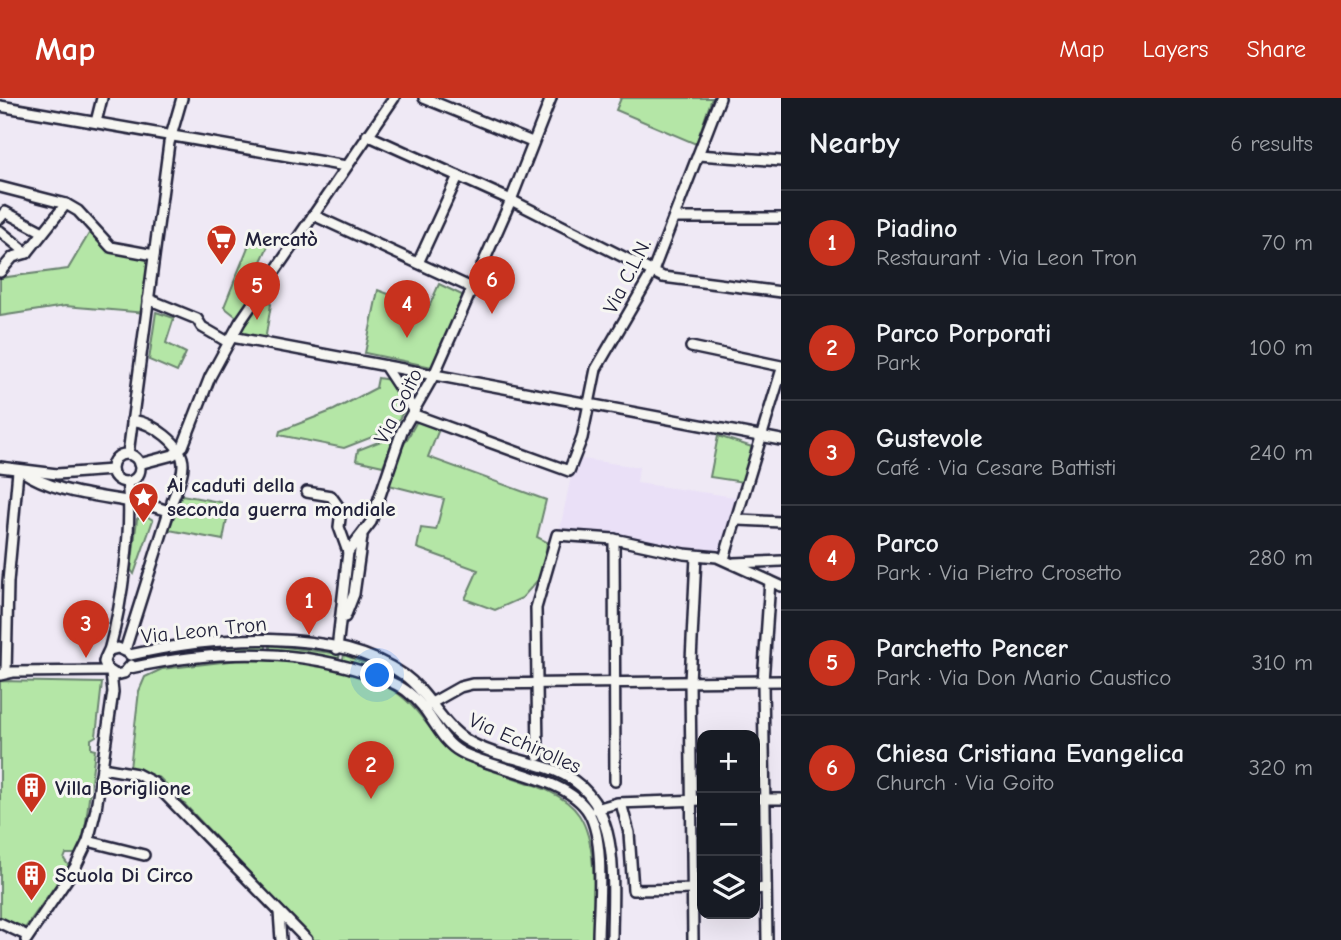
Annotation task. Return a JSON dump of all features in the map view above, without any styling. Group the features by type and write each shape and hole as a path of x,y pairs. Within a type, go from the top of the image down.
{"street":[{"path":"96,122 102,98"},
{"path":"128,454 172,135 182,98"},
{"path":"139,464 179,452 230,339 394,98"},
{"path":"425,98 532,142"},
{"name":"Via Goito","path":"348,552 372,522 392,456 434,375 511,200 551,98"},
{"name":"Via C.L.N.","path":"413,412 569,471 582,438 596,369 653,271 720,98"},
{"path":"0,106 346,166"},
{"path":"367,135 511,200 663,276 781,292"},
{"path":"698,155 781,161"},
{"path":"418,263 458,176"},
{"path":"0,187 66,204 78,211 111,247 154,256"},
{"path":"0,272 13,257 27,253 66,204"},
{"path":"0,218 5,212 43,232"},
{"path":"313,215 472,288"},
{"path":"674,218 781,218"},
{"path":"0,231 27,253"},
{"path":"148,299 197,319 202,327 230,339 781,440"},
{"path":"691,347 781,369 738,520 723,559"},
{"path":"385,366 413,412"},
{"path":"132,420 140,421 170,439 179,452 183,470 172,502"},
{"path":"128,454 139,464"},
{"path":"128,454 115,460 112,470 117,479 127,482 136,477 139,464"},
{"path":"0,467 57,474 112,470"},
{"path":"20,471 42,485 129,500 169,511 125,651"},
{"path":"20,471 4,582 3,674 113,673 130,668 116,622"},
{"path":"83,673 104,662 110,650 116,622 129,500 127,482"},
{"name":"Via Goito","path":"307,492 331,496 338,503 339,527 348,552 342,626 337,649"},
{"path":"738,520 781,522"},
{"path":"538,756 536,608 557,534 614,539 723,559 781,586"},
{"name":"Via Goito","path":"342,626 354,594 362,537"},
{"path":"614,539 615,781"},
{"path":"696,556 690,682 691,801 697,876"},
{"path":"734,563 781,561"},
{"path":"759,793 770,581"},
{"name":"Via Leon Tron","path":"110,650 254,640 304,642 337,649 392,668 420,688 433,703"},
{"name":"Via Leon Tron","path":"130,668 240,654 313,657 386,680 409,692 424,707"},
{"path":"0,923 27,938 76,866 88,841 113,692 113,673 104,662"},
{"path":"424,707 465,685 781,681"},
{"name":"Via Echirolles","path":"433,703 463,738 567,776 598,807 611,851 612,940"},
{"name":"Via Echirolles","path":"424,707 447,740 461,752 552,786 578,800 589,814"},
{"path":"102,768 137,774 153,783 307,940"},
{"path":"760,799 781,799"},
{"path":"598,940 598,846 589,814 598,807 621,803 697,800"},
{"path":"621,803 629,833 633,890 697,889"},
{"path":"760,812 766,888 766,940"},
{"path":"88,841 145,855"},
{"path":"760,889 766,888"},
{"path":"693,940 697,899"},
{"path":"279,912 281,940"}],"shaded area":[{"path":"575,458 639,467 637,483 743,498 723,558 559,533"}],"green space":[{"path":"621,98 712,98 696,144 616,110"},
{"path":"93,227 111,247 154,255 146,313 65,306 0,316 0,278 68,269"},
{"path":"252,237 269,244 256,272 264,276 238,318 224,307"},
{"path":"439,284 464,296 432,367 365,353 378,290 428,309"},
{"path":"260,298 271,304 265,341 236,335"},
{"path":"156,312 174,318 166,343 186,353 177,372 149,360"},
{"path":"378,378 390,380 408,404 393,429 344,448 279,435 280,431 334,410 376,388"},
{"path":"417,421 439,429 428,457 546,500 537,537 547,542 544,570 522,598 495,610 465,599 478,570 417,548 421,528 436,530 444,499 389,485 402,448"},
{"path":"718,436 752,447 743,482 710,477"},
{"path":"391,437 393,441 383,466 356,460 358,450"},
{"path":"182,495 230,504 223,540 169,530"},
{"path":"143,514 153,520 134,574 131,570 137,519"},
{"path":"266,644 266,651 149,661 148,655 206,647"},
{"path":"270,645 340,654 338,661 305,653 270,651"},
{"path":"344,655 394,674 418,690 414,694 342,662"},
{"path":"239,660 327,666 370,678 406,700 453,753 475,765 541,787 569,804 579,815 590,842 594,876 593,940 313,940 160,778 130,768 139,691 145,677 162,669"},
{"path":"0,681 102,683 96,736 91,739 91,749 95,750 84,838 76,854 66,854 64,859 69,866 23,931 0,921"},
{"path":"443,719 467,744 559,777 586,797 581,801 467,751 454,743 438,723"}],"place":[{"name":"Mercatò","path":"222,266"},
{"name":"Chiesa Cristiana Evangelica","path":"492,314"},
{"name":"Parchetto Pencer","path":"257,320"},
{"name":"Parco","path":"407,338"},
{"name":"Ai caduti della seconda guerra mondiale","path":"144,524"},
{"name":"Piadino","path":"309,635"},
{"name":"Gustevole","path":"86,658"},
{"name":"Parco Porporati","path":"371,799"},
{"name":"Villa Boriglione","path":"32,815"},
{"name":"Scuola Di Circo","path":"32,902"}]}
